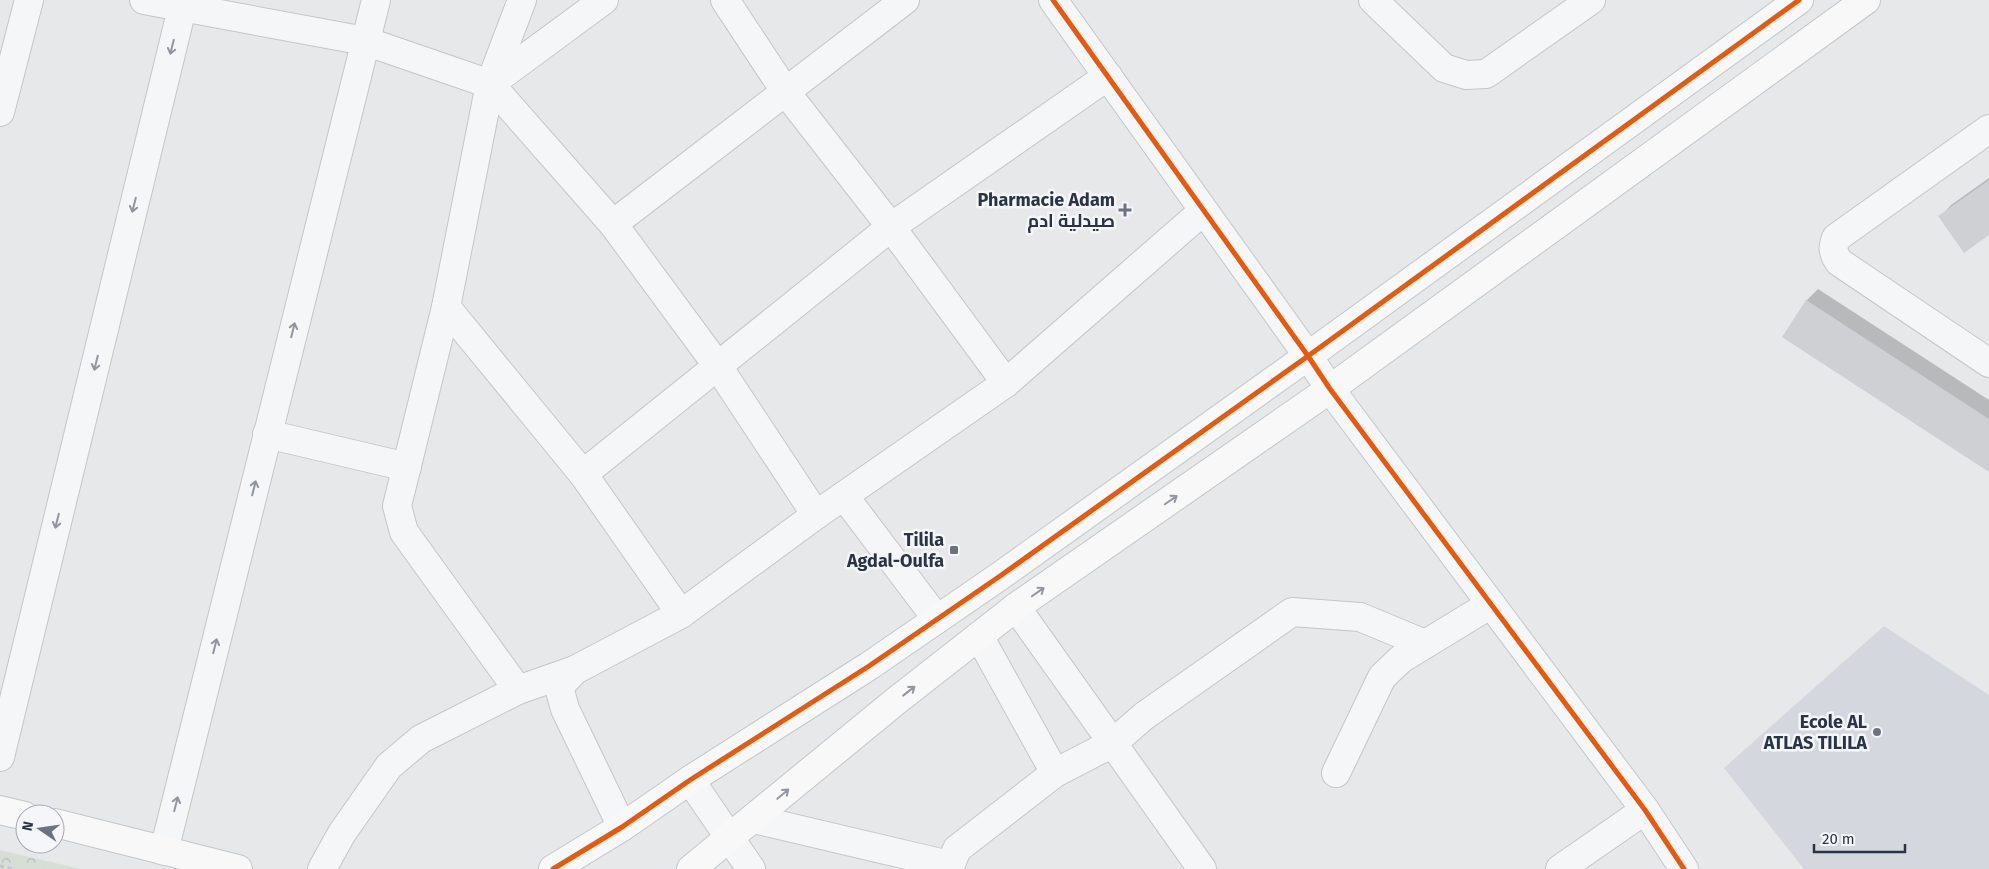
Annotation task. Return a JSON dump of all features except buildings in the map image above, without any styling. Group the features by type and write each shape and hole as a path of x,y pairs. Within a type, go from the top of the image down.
{"street":[{"path":"0,112 29,0"},
{"path":"144,0 183,4 365,41 490,84 613,224 718,365 816,515"},
{"path":"164,851 376,0"},
{"path":"518,690 404,532 397,506 446,307 490,84 522,0"},
{"path":"490,84 604,0"},
{"path":"724,0 785,91 890,227 1006,384"},
{"path":"613,224 905,0"},
{"path":"1053,0 1308,356 1330,390 1645,810 1684,869"},
{"path":"1373,0 1444,68 1466,75 1486,74 1591,0"},
{"path":"554,869 622,828 690,780 869,666 1000,576 1308,356 1799,0"},
{"path":"691,869 896,701 1016,607 1330,390 1866,0"},
{"path":"0,757 183,4"},
{"path":"583,474 890,227 1108,76"},
{"path":"1989,129 1836,238 1832,246 1833,253 1839,262 1989,363"},
{"path":"322,869 342,833 389,766 421,739 518,690 575,670 682,614 816,515 1006,384 1203,210"},
{"path":"446,307 583,474 682,614"},
{"path":"267,434 407,467"},
{"path":"844,496 938,619"},
{"path":"1336,773 1382,677 1400,659 1491,604"},
{"path":"1016,607 1202,869"},
{"path":"754,818 949,867 957,849 1056,773 1114,744 1144,716 1292,612 1360,617 1425,644"},
{"path":"979,636 1056,773"},
{"path":"575,670 559,687 565,709 622,828"},
{"path":"690,780 751,869"},
{"path":"0,810 15,814"},
{"path":"1560,869 1645,810"},
{"path":"65,826 238,869"}],"path":[{"path":"0,866 14,869"}],"shaded area":[{"name":"Ecole AL ATLAS TILILA","path":"1884,626 1989,695 1989,869 1804,869 1724,768"}],"green space":[{"path":"0,850 80,869 0,869"}],"cycle path":[{"path":"1053,0 1330,389 1645,810 1684,869"},
{"path":"553,869 622,827 690,780 869,666 1000,576 1308,356 1799,0"}],"place":[{"name":"Pharmacie Adam صيدلية ادم","path":"1125,210"},
{"name":"Tilila Agdal-Oulfa","path":"954,550"},
{"name":"Ecole AL ATLAS TILILA","path":"1877,732"}]}
